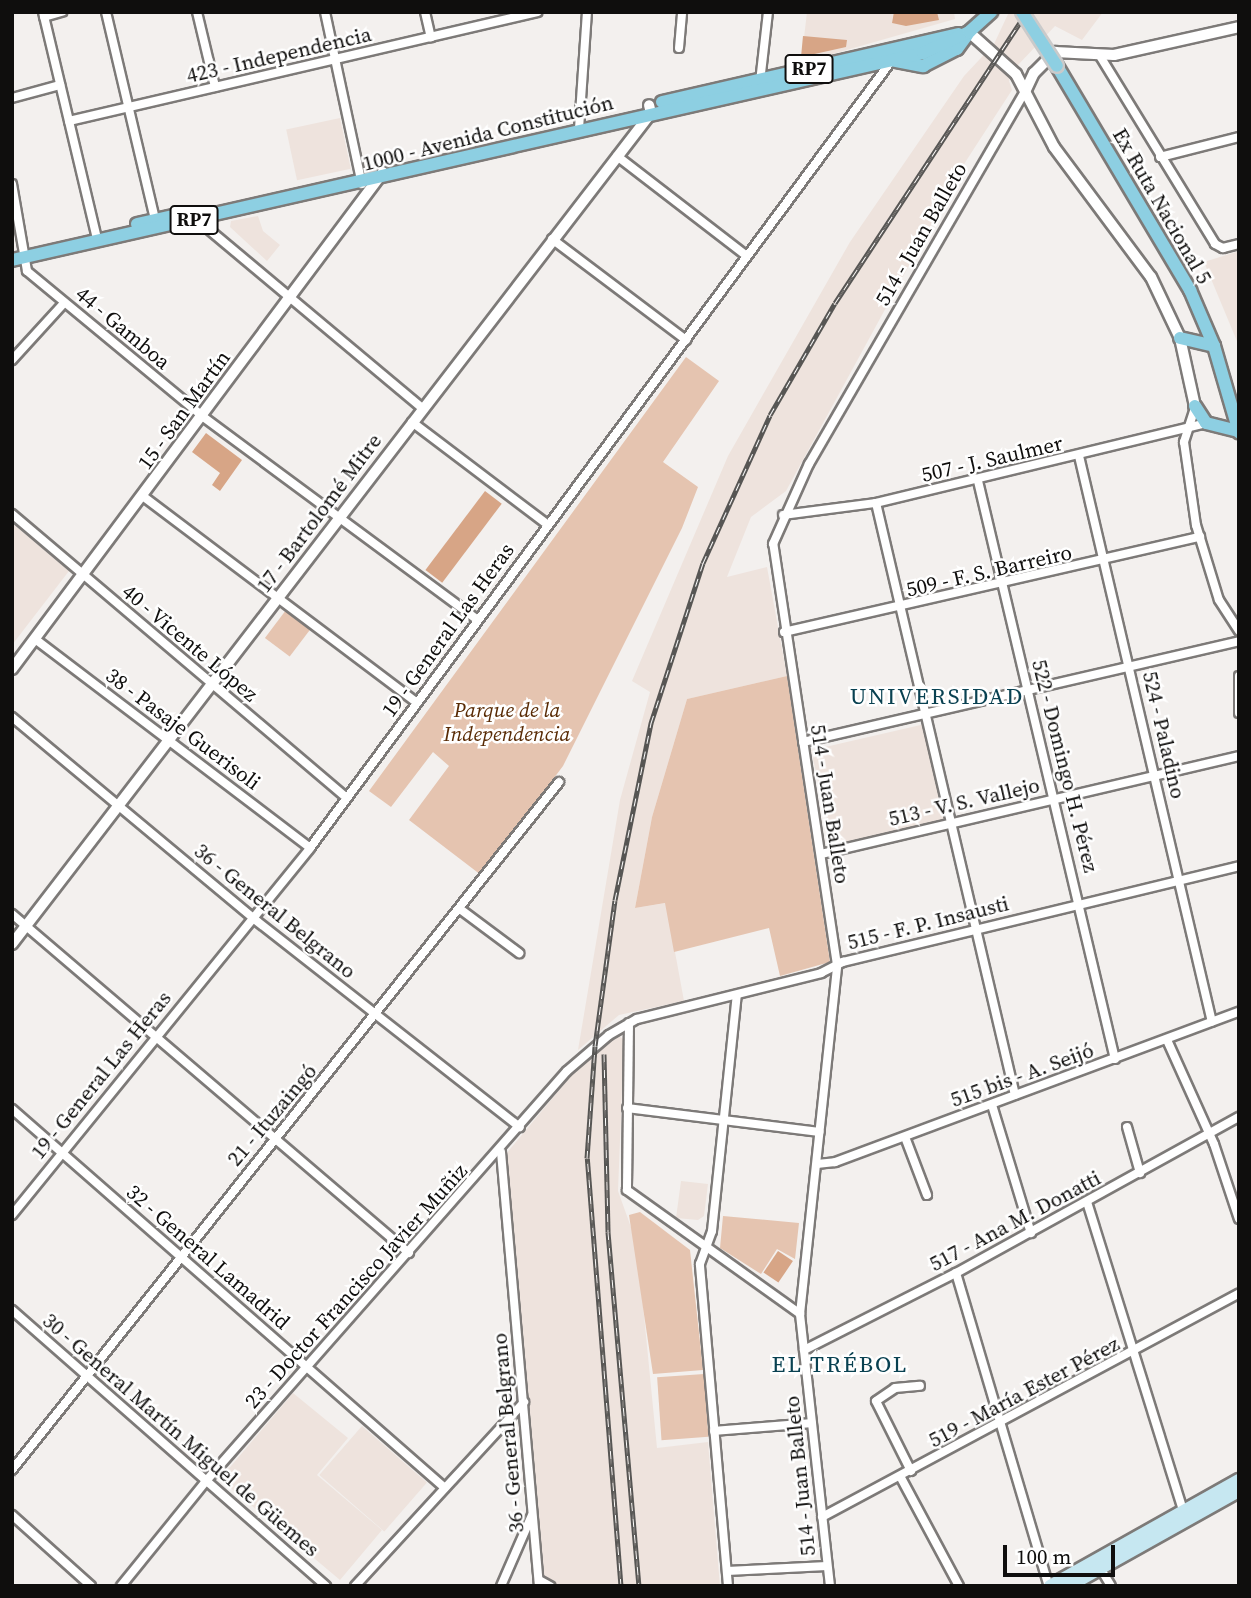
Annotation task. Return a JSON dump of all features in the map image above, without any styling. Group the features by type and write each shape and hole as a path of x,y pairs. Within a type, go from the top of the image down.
{"main road":[{"name":"1000 - Avenida Constitución","path":"12,253 26,253 193,216 364,184 381,176 578,125 893,55 969,32 991,12"},
{"name":"Ex Ruta Nacional 5","path":"1023,12 1190,290 1214,346 1238,427"},
{"path":"893,55 907,67 939,61 957,49 969,32"},
{"name":"1000 - Avenida Constitución","path":"12,260 26,253 155,220 193,216"},
{"path":"1180,338 1214,346"},
{"path":"1195,405 1206,423 1238,427"},
{"path":"1049,1586 1099,1564 1185,1515 1239,1480"},
{"path":"1185,1515 1239,1491"},
{"path":"1069,1586 1099,1564"}],"street":[{"path":"62,12 43,14 96,235"},
{"path":"106,12 155,220"},
{"path":"197,12 215,87"},
{"path":"325,12 364,184"},
{"path":"425,12 431,37"},
{"name":"423 - Independencia","path":"69,121 538,12"},
{"path":"578,125 587,12"},
{"path":"679,48 682,12"},
{"path":"760,84 768,12"},
{"path":"1025,92 1055,52 1100,56 1239,27"},
{"path":"969,32 1006,63 1025,92 1054,147 1151,277 1180,338 1195,405 1184,442 1200,537 1219,600 1239,631"},
{"name":"19 - General Las Heras","path":"12,1215 156,1034 310,848 893,55"},
{"path":"1100,56 1160,158 1218,247 1239,244"},
{"path":"12,98 60,85"},
{"name":"514 - Juan Balleto","path":"830,1586 800,1314 837,965 772,551 783,514 1025,92"},
{"name":"17 - Bartolomé Mitre","path":"12,944 280,598 650,109"},
{"path":"1160,158 1239,137"},
{"path":"617,156 747,256"},
{"name":"44 - Gamboa","path":"12,184 27,271 202,416 478,621"},
{"name":"15 - San Martín","path":"12,669 291,299 364,184"},
{"path":"193,216 422,408"},
{"path":"552,239 686,340"},
{"path":"12,360 64,303"},
{"path":"412,422 547,524"},
{"name":"507 - J. Saulmer","path":"783,514 876,503 978,481 1206,423"},
{"name":"524 - Paladino","path":"1079,456 1212,1022"},
{"name":"522 - Domingo H. Pérez","path":"978,481 1115,1059"},
{"path":"144,497 417,703"},
{"path":"876,503 1015,1095"},
{"name":"40 - Vicente López","path":"12,514 347,798"},
{"name":"509 - F. S. Barreiro","path":"784,632 900,609 1200,537"},
{"name":"38 - Pasaje Guerisoli","path":"35,639 310,848"},
{"path":"803,742 1131,669 1239,642"},
{"path":"1239,676 1239,713"},
{"name":"36 - General Belgrano","path":"12,717 253,918 520,1127"},
{"name":"513 - V. S. Vallejo","path":"821,854 1239,756"},
{"name":"21 - Ituzaingó","path":"12,1470 180,1255 377,1016 559,782"},
{"name":"515 - F. P. Insausti","path":"629,1023 837,965 1239,866"},
{"path":"460,909 519,953"},
{"path":"12,914 156,1034 409,1253"},
{"path":"728,1586 714,1432 703,1247 712,1231 737,995"},
{"name":"515 bis - A. Seijó","path":"817,1164 905,1137 1239,1012"},
{"path":"629,1023 625,1184 633,1198 800,1314"},
{"name":"23 - Doctor Francisco Javier Muñiz","path":"121,1586 206,1481 501,1152 578,1060 629,1023"},
{"path":"1167,1040 1209,1135 1239,1219"},
{"path":"992,1105 1031,1233"},
{"path":"627,1108 820,1132"},
{"name":"32 - General Lamadrid","path":"12,1109 444,1488"},
{"name":"517 - Ana M. Donatti","path":"804,1350 1031,1233 1239,1117"},
{"path":"1127,1127 1140,1173"},
{"path":"905,1137 927,1195"},
{"name":"36 - General Belgrano","path":"501,1152 539,1583"},
{"path":"1087,1202 1185,1515"},
{"path":"956,1273 1049,1586"},
{"name":"519 - María Ester Pérez","path":"822,1517 1000,1426 1239,1293"},
{"name":"30 - General Martín Miguel de Güemes","path":"12,1310 320,1584"},
{"path":"911,1471 876,1401 895,1388 920,1386"},
{"path":"355,1586 524,1402"},
{"path":"714,1432 812,1423"},
{"path":"900,1476 959,1586"},
{"path":"501,1586 533,1513"},
{"path":"12,1515 91,1586"},
{"path":"1099,1564 1111,1586"},
{"path":"727,1571 827,1566"},
{"path":"539,1583 550,1586"}],"shaded area":[{"path":"807,12 954,12 955,19 801,63"},
{"path":"1009,12 1103,12 1082,40 1055,26 1018,65 1009,81 1012,90 966,161 786,491 751,517 727,577 767,567 787,676 687,699 652,817 635,908 666,903 684,1001 619,1015 578,1050 620,800 650,692 632,681 728,456 850,242 964,76 994,44"},
{"path":"340,118 351,169 297,180 286,129"},
{"path":"258,216 263,231 280,245 267,261 230,227 231,221"},
{"path":"1239,251 1239,346 1204,262"},
{"path":"12,523 69,571 12,645"},
{"path":"925,724 947,821 833,848 811,750"},
{"path":"618,1035 624,1040 618,1191 637,1244 657,1448 708,1442 720,1586 560,1586 541,1575 506,1154 576,1070"},
{"path":"681,1181 708,1184 704,1216 698,1220 676,1218"},
{"path":"293,1393 348,1438 317,1475 382,1530 340,1580 220,1479"},
{"path":"362,1426 427,1482 384,1531 319,1475"}],"green space":[{"name":"Parque de la Independencia","path":"686,357 719,381 663,462 698,487 682,528 563,766 481,875 409,820 449,766 433,752 391,807 369,791"},
{"path":"286,610 311,629 290,657 265,638"},
{"path":"787,676 830,962 780,976 769,928 674,952 665,903 635,908 652,817 687,699"},
{"path":"640,1212 690,1250 703,1370 653,1374 629,1215"},
{"path":"723,1216 799,1223 795,1259 777,1249 761,1274 720,1248"},
{"path":"704,1374 708,1437 662,1440 657,1377"}],"building":[{"path":"894,12 937,12 939,20 906,26 892,23"},
{"path":"803,36 847,40 846,47 801,57"},
{"path":"206,433 242,460 220,491 212,485 220,473 192,452"},
{"path":"485,491 502,504 442,583 425,570"},
{"path":"778,1251 793,1261 778,1283 763,1273"}],"railway":[{"path":"621,1586 587,1158 595,1046 615,900 651,723 703,563 770,415 835,303 1027,12"},
{"path":"604,1054 608,1232 639,1586"}],"district":[{"name":"UNIVERSIDAD","path":"937,696"},
{"name":"EL TRÉBOL","path":"840,1364"}]}
